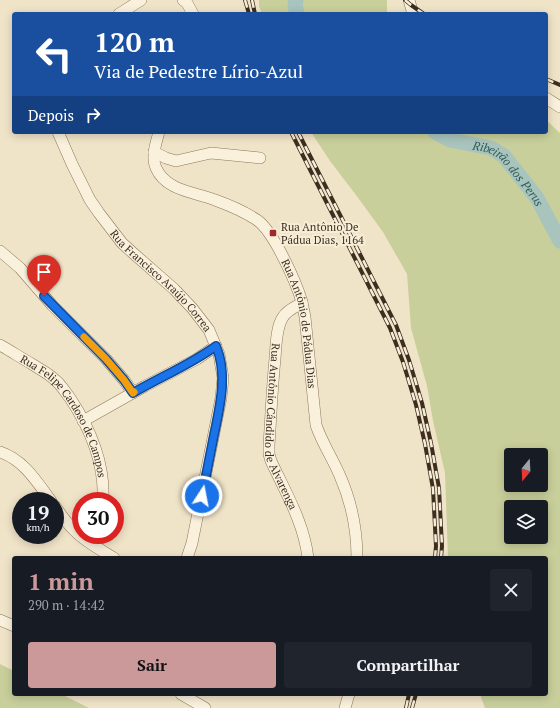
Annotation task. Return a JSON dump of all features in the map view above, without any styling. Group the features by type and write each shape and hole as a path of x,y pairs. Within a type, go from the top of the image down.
{"street":[{"path":"121,12 141,0"},
{"path":"183,0 192,12"},
{"path":"409,0 412,12"},
{"path":"548,99 560,107"},
{"name":"Rua Francisco Araújo Correa","path":"59,134 90,200 99,213 122,243 174,289 192,308 209,330 219,354 222,378 221,398 192,543 188,556"},
{"name":"Rua Antônio de Pádua Dias","path":"158,134 154,152 154,161 156,168 162,177 180,190 215,200 257,220 268,232 279,249 302,303 305,317 316,425 341,477 352,511 357,545 357,556"},
{"path":"154,152 166,158 176,160 211,153 260,158"},
{"path":"0,252 20,268 52,305 106,359 133,393"},
{"name":"Rua Antônio Cândido de Alvarenga","path":"302,303 288,311 280,322 276,345 269,454 300,523 308,556"},
{"name":"Rua Felipe Cardoso de Campos","path":"0,345 47,373 62,388 73,403 88,429 98,458 104,492"},
{"path":"84,421 165,375 197,359 216,346"},
{"path":"0,452 19,462 31,474 44,492"},
{"path":"64,519 72,528"},
{"path":"99,544 112,556"},
{"path":"0,620 12,625"},
{"path":"184,696 205,708"},
{"path":"345,708 348,696"}],"green space":[{"path":"259,0 387,0 387,12 261,12"},
{"path":"548,122 560,133 560,708 485,708 481,696 548,696 548,556 448,556 445,473 433,421 427,386 411,328 407,274 383,232 330,161 312,134 548,134"},
{"path":"0,664 12,670 12,696 65,696 89,708 0,708"}],"waterway":[{"name":"Ribeirão dos Perus","path":"296,0 295,5 297,12"},
{"name":"Ribeirão dos Perus","path":"439,134 450,140 491,148 504,156 537,198 560,241"}],"railway":[{"path":"245,0 248,12"},
{"path":"252,0 255,12"},
{"path":"405,0 421,12"},
{"path":"548,80 560,85"},
{"path":"292,134 390,328 403,362 416,405 433,489 435,556"},
{"path":"299,134 396,325 409,360 422,403 439,488 441,556"},
{"path":"406,708 409,696"},
{"path":"412,708 415,696"}],"slow traffic":[{"path":"84,337 106,359 133,393 134,392"}],"place":[{"name":"Rua Antônio De Pádua Dias, 1164","path":"273,233"}],"route":[{"path":"44,296 106,359 133,393 197,359 216,346 219,354 222,378 221,398 202,496"}]}
